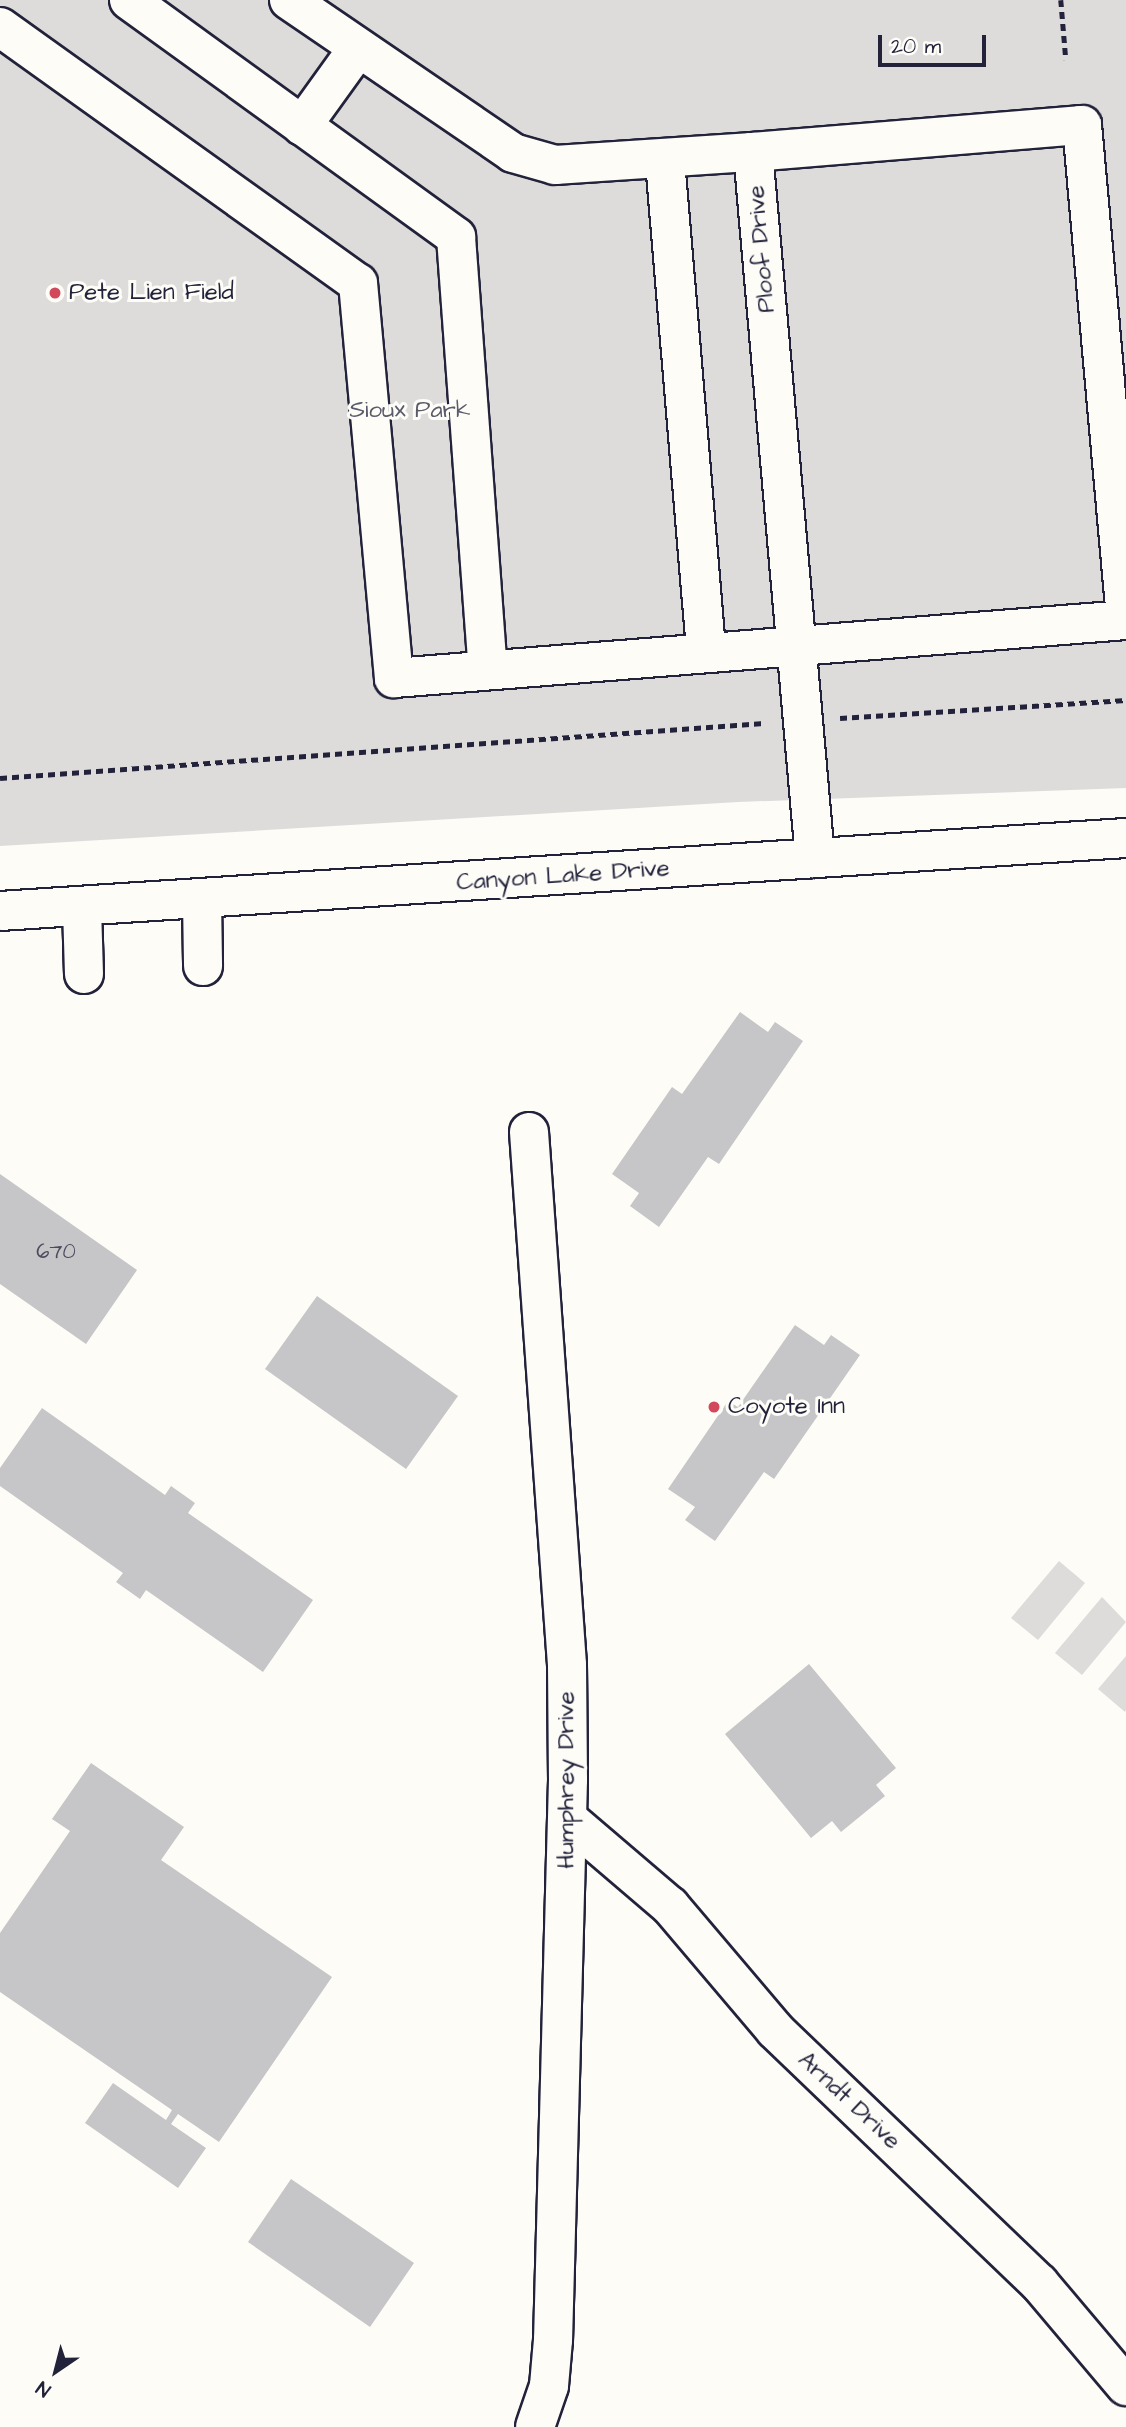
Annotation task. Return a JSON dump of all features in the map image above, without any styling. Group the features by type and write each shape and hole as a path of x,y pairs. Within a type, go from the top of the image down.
{"street":[{"path":"129,0 456,237 488,669"},
{"name":"Ploof Drive","path":"289,0 513,153 555,165 665,161 752,152 798,642 815,858"},
{"path":"0,27 358,283 394,678 798,642 1126,620"},
{"path":"302,126 358,48"},
{"path":"752,152 1082,125 1126,614"},
{"path":"665,161 706,650"},
{"name":"Canyon Lake Drive","path":"0,911 1126,838"},
{"path":"202,900 204,967"},
{"path":"82,907 84,974"},
{"name":"Humphrey Drive","path":"529,1132 567,1665 568,1819 555,2318 549,2386 536,2427"},
{"name":"Arndt Drive","path":"568,1819 670,1906 775,2030 1030,2274 1126,2386"}],"path":[{"path":"1061,0 1066,60"},
{"path":"0,778 804,720 1126,700"}],"green space":[{"name":"Sioux Park","path":"0,0 1126,0 1126,788 738,802 0,846"},
{"path":"1059,1561 1085,1583 1038,1640 1011,1618"},
{"path":"1102,1597 1126,1622 1082,1675 1055,1653"},
{"path":"1126,1656 1126,1710 1125,1712 1098,1689"}],"building":[{"path":"740,1012 768,1032 775,1022 803,1041 719,1164 708,1157 659,1227 630,1206 639,1193 612,1174 672,1087 682,1094"},
{"path":"0,1174 137,1270 86,1344 0,1284"},
{"path":"317,1296 458,1396 406,1469 265,1369"},
{"path":"795,1325 824,1345 831,1335 860,1355 774,1479 764,1472 715,1541 685,1520 695,1507 668,1489 728,1401 738,1407"},
{"path":"42,1408 165,1495 171,1486 195,1503 188,1513 313,1600 263,1672 146,1590 140,1599 116,1582 123,1573 0,1486 0,1468"},
{"path":"809,1664 896,1768 876,1785 885,1796 841,1832 832,1821 811,1838 725,1734"},
{"path":"91,1763 184,1827 161,1860 332,1977 219,2142 178,2114 171,2124 206,2148 178,2188 85,2123 113,2083 166,2120 172,2110 0,1992 0,1933 70,1831 52,1819"},
{"path":"291,2179 414,2263 370,2327 248,2242"}],"place":[{"name":"Pete Lien Field","path":"55,293"},
{"name":"Coyote Inn","path":"714,1407"}]}
